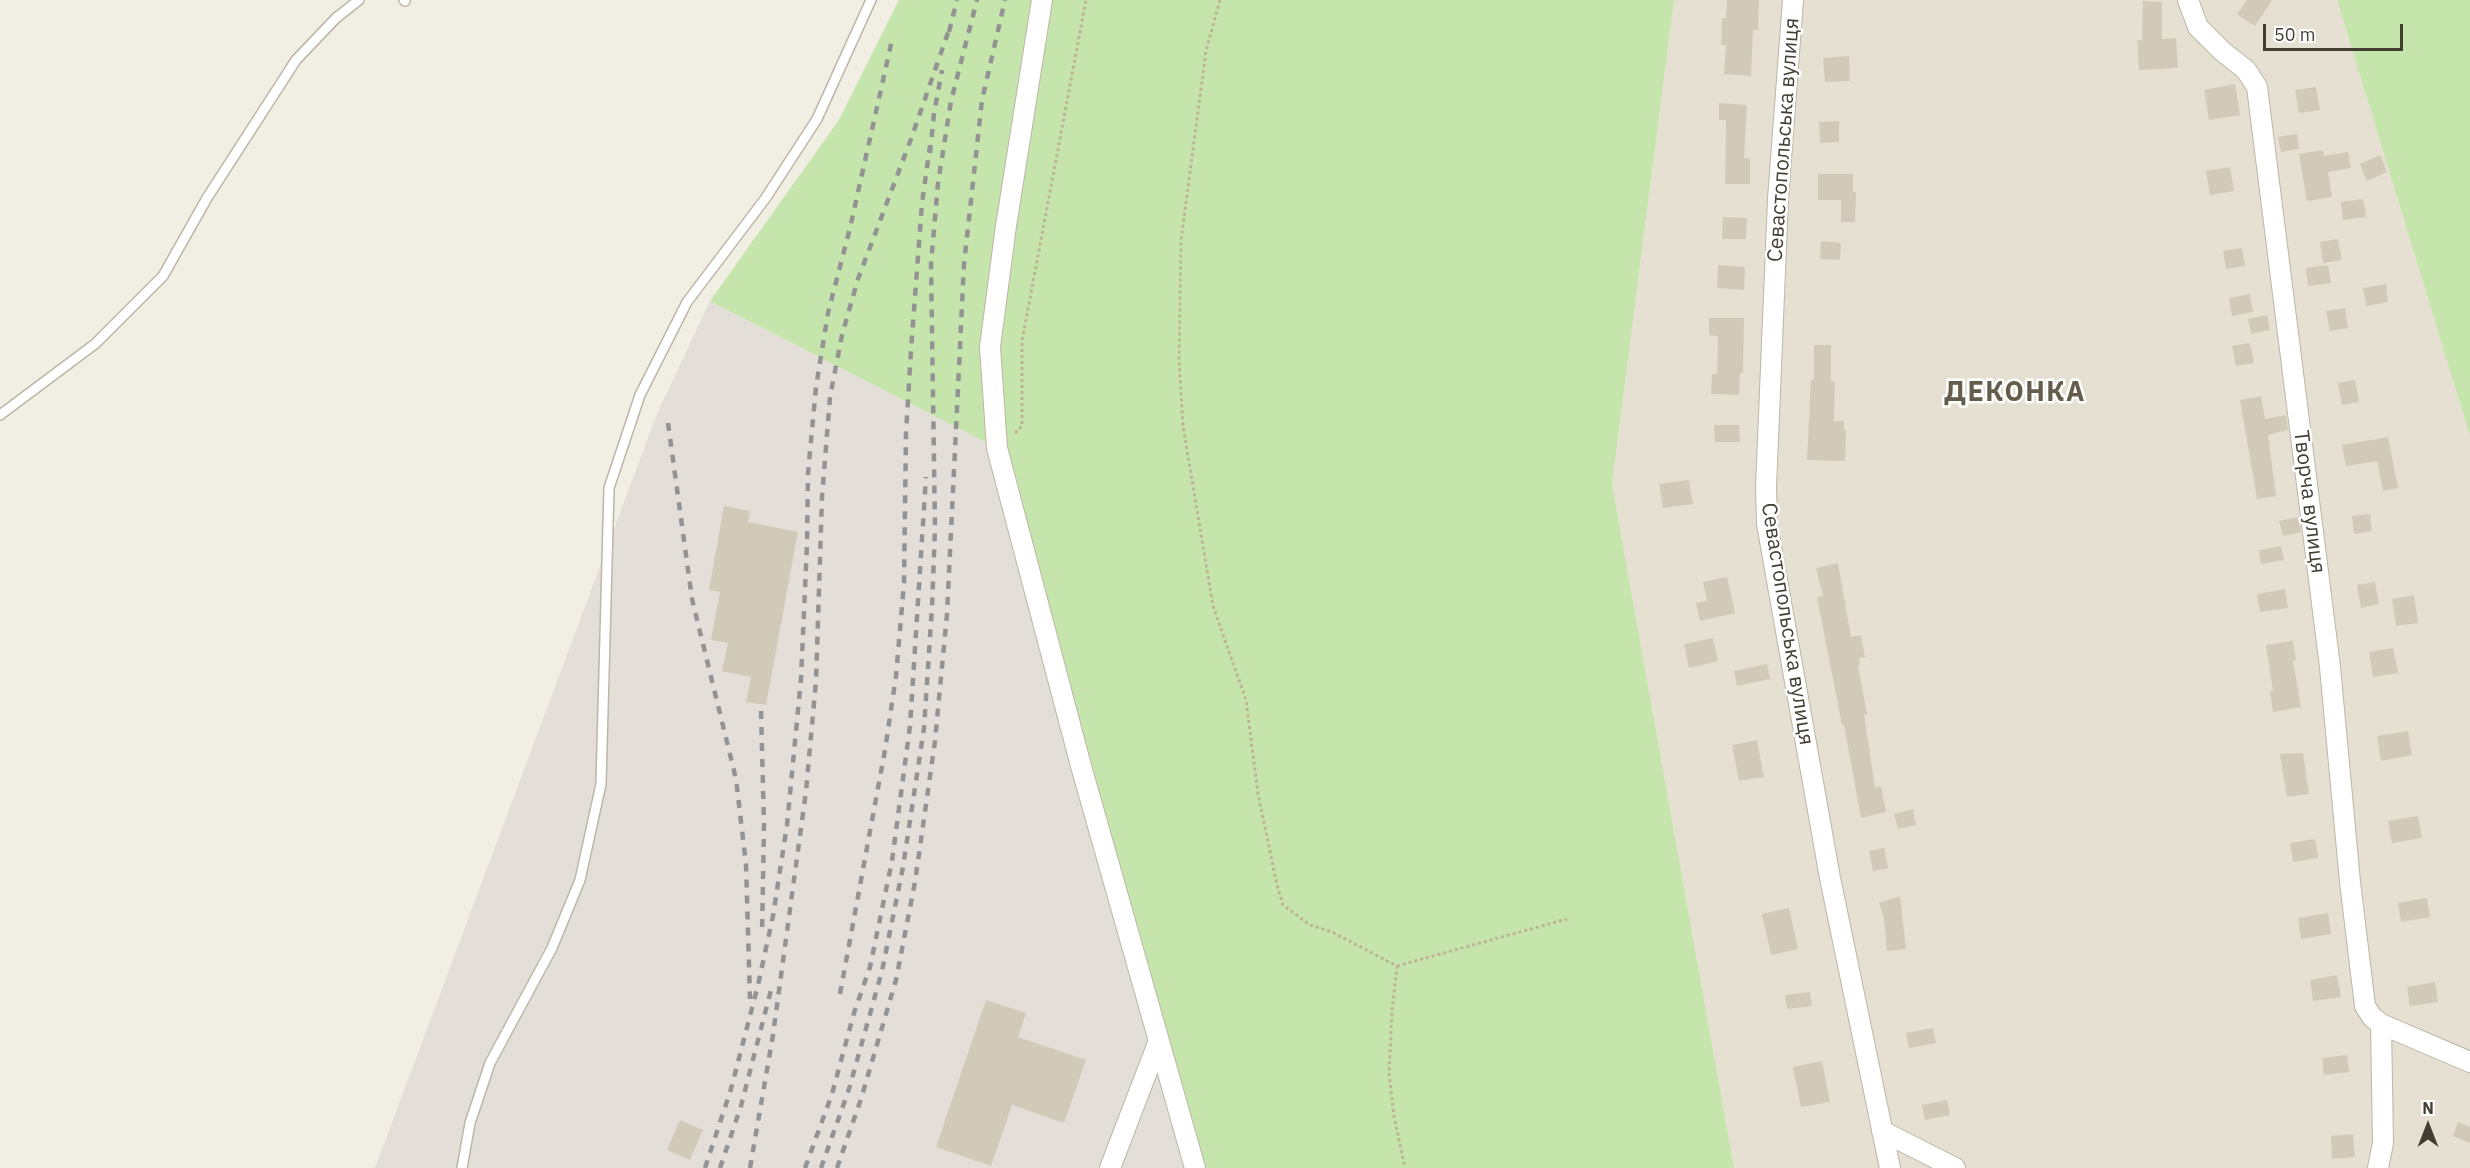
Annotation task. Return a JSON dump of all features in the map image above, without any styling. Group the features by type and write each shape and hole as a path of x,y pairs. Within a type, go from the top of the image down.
{"street":[{"path":"1042,0 1006,226 990,347 997,448 1078,755 1195,1168"},
{"name":"Севастопольська вулиця","path":"1793,0 1778,199 1766,487 1767,524 1830,878 1890,1168"},
{"name":"Творча вулиця","path":"2188,0 2198,27 2222,51 2246,70 2257,87 2330,667 2350,882 2365,1006 2372,1017 2381,1024"},
{"path":"2378,1168 2384,1143 2381,1024 2470,1062"},
{"path":"1110,1168 1158,1043"},
{"path":"1882,1131 1955,1168"}],"lane":[{"path":"0,415 95,344 163,276 207,198 296,60 336,18 359,0"},
{"path":"462,1168 470,1123 490,1063 552,948 580,880 601,784 609,488 640,396 687,302 765,199 817,119 871,0"}],"path":[{"path":"997,448 1022,426 1022,341 1086,0"},
{"path":"1220,0 1206,51 1181,240 1179,360 1184,426 1213,606 1246,700 1258,794 1276,885 1283,905 1311,925 1332,932 1396,966 1567,919"},
{"path":"1396,966 1389,1074 1394,1116 1406,1168"}],"shaded area":[{"path":"1674,0 2337,0 2470,436 2470,1168 1734,1168 1612,484"},
{"path":"710,301 997,448 1192,1168 375,1168 657,414"}],"green space":[{"path":"899,0 1674,0 1612,484 1734,1168 1195,1168 997,448 710,301 839,120"},
{"path":"2337,0 2470,0 2470,436"}],"building":[{"path":"1727,0 1759,0 1758,30 1753,30 1751,76 1724,74 1726,45 1721,45 1722,18 1726,18"},
{"path":"2247,0 2272,0 2255,26 2237,14"},
{"path":"2143,1 2162,2 2162,39 2176,38 2178,68 2139,70 2137,40 2142,40"},
{"path":"1849,56 1850,81 1825,82 1823,58"},
{"path":"2235,84 2240,115 2209,120 2204,90"},
{"path":"2316,87 2320,110 2299,113 2295,90"},
{"path":"1719,103 1747,105 1744,158 1750,158 1750,184 1725,184 1726,120 1719,120"},
{"path":"1839,121 1839,142 1820,143 1819,122"},
{"path":"2297,134 2299,149 2281,152 2278,137"},
{"path":"2323,150 2324,156 2348,152 2351,168 2328,172 2332,197 2307,201 2299,154"},
{"path":"2380,155 2387,172 2367,181 2360,164"},
{"path":"2230,167 2234,191 2210,195 2206,171"},
{"path":"1818,174 1853,174 1853,192 1856,192 1855,222 1841,222 1841,200 1818,200"},
{"path":"2363,199 2366,217 2343,220 2341,202"},
{"path":"1723,217 1747,218 1746,239 1722,239"},
{"path":"2338,239 2342,260 2323,263 2320,242"},
{"path":"1821,241 1841,243 1840,260 1820,259"},
{"path":"2242,248 2245,266 2226,269 2223,251"},
{"path":"1718,265 1745,267 1744,290 1717,288"},
{"path":"2328,265 2331,283 2308,286 2306,268"},
{"path":"2386,284 2388,302 2366,306 2363,288"},
{"path":"2250,294 2253,312 2232,316 2229,298"},
{"path":"2345,308 2348,328 2330,331 2326,311"},
{"path":"2267,315 2270,330 2251,334 2248,319"},
{"path":"1709,318 1744,318 1743,373 1740,373 1739,395 1711,394 1712,374 1717,374 1718,336 1709,335"},
{"path":"2250,343 2254,363 2236,366 2232,346"},
{"path":"1814,345 1831,345 1831,381 1835,382 1834,421 1844,421 1845,461 1807,460 1811,379 1814,380"},
{"path":"2355,380 2359,402 2342,405 2338,383"},
{"path":"2261,396 2265,419 2286,415 2288,430 2268,435 2276,496 2257,499 2240,400"},
{"path":"1714,425 1739,425 1740,442 1715,442"},
{"path":"2388,437 2398,488 2383,491 2377,461 2346,466 2342,445"},
{"path":"1689,480 1693,504 1663,508 1659,484"},
{"path":"724,506 750,511 748,522 798,532 766,705 746,702 751,677 722,671 728,643 711,640 720,592 709,590"},
{"path":"2370,514 2372,531 2354,534 2352,516"},
{"path":"2298,517 2301,532 2283,536 2279,521"},
{"path":"2281,546 2284,560 2261,564 2259,550"},
{"path":"1838,563 1851,637 1861,635 1865,657 1859,658 1860,665 1858,666 1867,714 1864,715 1875,788 1881,786 1886,812 1861,818 1817,597 1823,596 1816,568"},
{"path":"1727,577 1735,613 1700,621 1696,603 1707,601 1703,582"},
{"path":"2375,582 2379,604 2361,608 2357,585"},
{"path":"2285,589 2288,608 2260,612 2257,594"},
{"path":"2414,595 2418,623 2396,626 2392,599"},
{"path":"1713,638 1718,661 1689,668 1684,644"},
{"path":"2293,641 2296,660 2293,661 2301,707 2273,712 2270,691 2273,691 2266,645"},
{"path":"2393,648 2398,673 2373,677 2369,652"},
{"path":"1767,664 1770,679 1737,686 1734,671"},
{"path":"2408,731 2412,755 2381,761 2377,736"},
{"path":"1757,740 1764,777 1739,781 1732,745"},
{"path":"2303,753 2309,794 2287,797 2280,754"},
{"path":"1913,809 1916,825 1898,829 1894,814"},
{"path":"2418,816 2422,838 2392,843 2388,821"},
{"path":"2315,839 2318,858 2293,862 2290,843"},
{"path":"1884,848 1888,868 1873,871 1869,851"},
{"path":"1900,896 1906,949 1887,951 1884,918 1879,903"},
{"path":"2427,898 2430,917 2401,922 2398,903"},
{"path":"1789,908 1798,949 1771,955 1762,914"},
{"path":"2328,913 2331,934 2301,939 2298,918"},
{"path":"2337,975 2341,997 2313,1001 2310,980"},
{"path":"2435,982 2438,1002 2410,1006 2407,987"},
{"path":"1810,992 1812,1006 1787,1009 1785,995"},
{"path":"986,1000 1026,1013 1018,1037 1086,1060 1064,1123 1012,1105 991,1166 936,1147"},
{"path":"1933,1028 1936,1043 1909,1048 1906,1033"},
{"path":"2347,1055 2349,1072 2324,1075 2322,1058"},
{"path":"1822,1061 1830,1102 1801,1107 1793,1067"},
{"path":"1947,1100 1950,1115 1925,1120 1922,1105"},
{"path":"680,1120 703,1130 690,1160 667,1150"},
{"path":"2458,1122 2470,1127 2470,1143 2453,1136"},
{"path":"2353,1134 2355,1157 2332,1159 2331,1136"}],"railway":[{"path":"949,32 957,0"},
{"path":"821,1168 849,1089 882,971 903,867 924,728 935,528 931,264 938,183 951,101 977,0"},
{"path":"837,1168 861,1099 896,980 915,882 935,741 947,614 964,264 982,100 1005,0"},
{"path":"750,1168 773,1035 806,791 816,681 822,497 830,397 842,335 858,279 911,139 951,24"},
{"path":"705,1168 731,1089 773,916 787,825 801,679 808,473 816,387 828,313 850,228 892,40"},
{"path":"930,153 942,70"},
{"path":"840,994 885,750 896,676 904,583 906,433 911,350 922,203 930,146"},
{"path":"668,423 692,599 736,779 746,864 750,999"},
{"path":"805,1168 832,1094 854,1013 870,967 892,861 910,726 926,477"},
{"path":"761,711 764,825 762,935"},
{"path":"720,1168 741,1106 771,990"}],"district":[{"name":"ДЕКОНКА","path":"2015,393"}]}
